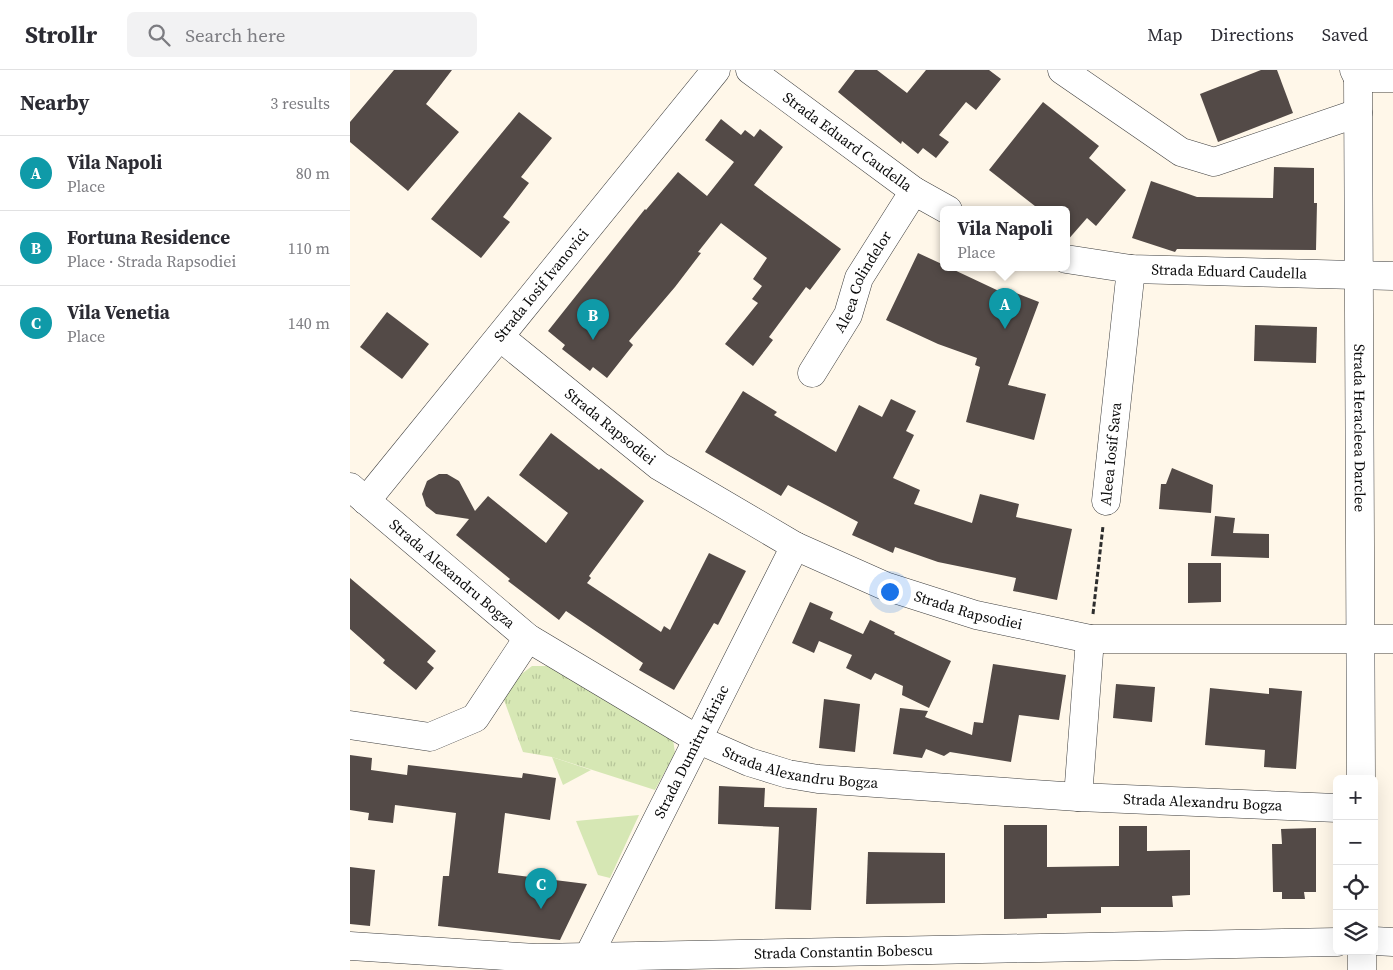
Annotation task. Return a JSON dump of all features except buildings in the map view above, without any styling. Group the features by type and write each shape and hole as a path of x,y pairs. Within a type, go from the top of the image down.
{"street":[{"name":"Strada Iosif Ivanovici","path":"358,494 500,337 716,70"},
{"name":"Strada Eduard Caudella","path":"750,70 914,191 941,206"},
{"path":"1062,70 1181,152 1214,162 1358,113"},
{"path":"1356,74 1393,78"},
{"name":"Strada Heracleea Darclee","path":"1356,74 1358,113 1361,775"},
{"name":"Aleea Colindelor","path":"812,373 848,315 859,278 914,191"},
{"name":"Strada Eduard Caudella","path":"1070,260 1131,269 1393,276"},
{"name":"Aleea Iosif Sava","path":"1106,501 1131,269"},
{"name":"Strada Rapsodiei","path":"500,337 642,454 796,546 885,586 976,616 1090,640 1393,638"},
{"name":"Strada Alexandru Bogza","path":"358,494 528,638 697,739 749,762 788,774 818,779 1078,797 1333,808"},
{"name":"Strada Dumitru Kiriac","path":"588,957 796,546"},
{"path":"350,725 430,736 475,718 528,638"},
{"path":"1078,797 1090,640"},
{"name":"Strada Constantin Bobescu","path":"356,954 527,958 1333,942"},
{"path":"1378,942 1393,942"},
{"path":"1362,955 1362,970"}],"path":[{"name":"Aleea Iosif Sava","path":"1090,640 1106,501"}],"green space":[{"path":"532,666 555,666 673,739 675,753 655,790 552,757 523,752 504,700 515,679"},
{"path":"552,757 591,770 563,785"},
{"path":"639,815 610,878 598,875 576,821"}],"place":[{"name":"Vila Napoli","path":"1005,329"},
{"name":"Fortuna Residence","path":"593,340"},
{"name":"Vila Venetia","path":"541,909"}]}
